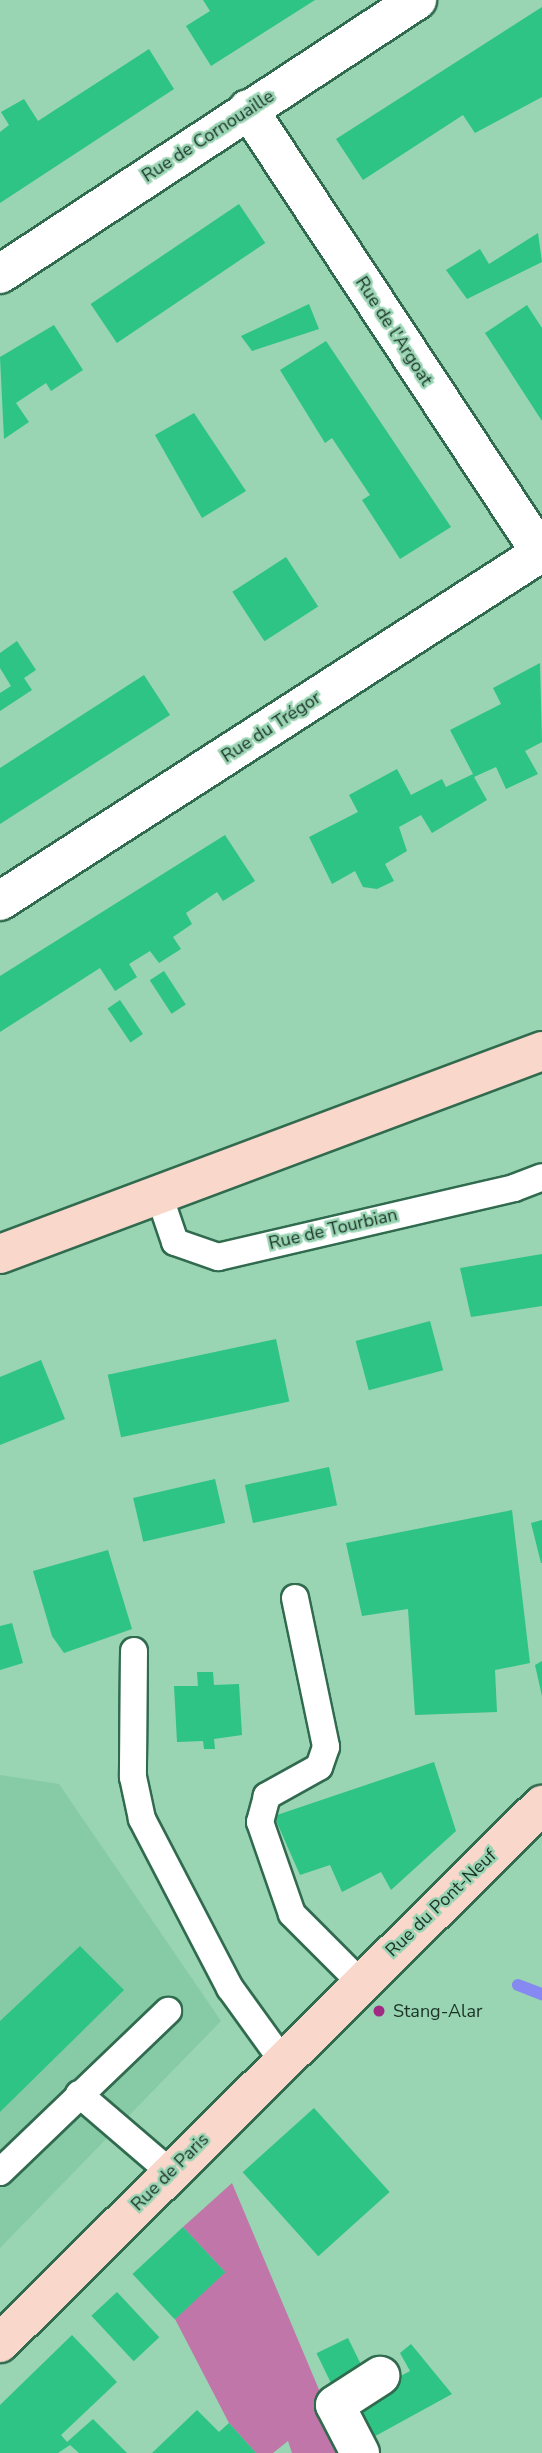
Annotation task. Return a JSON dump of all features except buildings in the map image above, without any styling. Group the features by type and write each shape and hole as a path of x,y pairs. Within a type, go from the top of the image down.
{"main road":[{"path":"0,1254 158,1192 542,1051"},
{"name":"Rue du Pont-Neuf","path":"350,1992 542,1805"},
{"name":"Rue de Paris","path":"0,2343 350,1992"}],"street":[{"name":"Rue de Cornouaille","path":"0,274 417,0"},
{"name":"Rue de l'Argoat","path":"248,109 541,553"},
{"name":"Rue du Trégor","path":"0,901 541,553"},
{"path":"360,2453 335,2405 380,2376"}],"lane":[{"name":"Rue de Tourbian","path":"158,1192 175,1242 218,1257 514,1188 542,1177"},
{"path":"295,1598 326,1747 319,1767 267,1796 260,1822 292,1914 350,1992"},
{"path":"134,1651 133,1777 142,1819 230,1988 282,2060"},
{"path":"0,2172 168,2011"},
{"path":"79,2094 170,2172"}],"shaded area":[{"path":"0,1775 59,1784 221,2021 0,2248"},
{"path":"232,2183 328,2411 350,2453 292,2453 288,2441 273,2453 256,2453 229,2423 175,2319 225,2272 183,2227"}],"waterway":[{"path":"518,1985 542,1994"}],"place":[{"name":"Stang-Alar","path":"379,2011"}]}
